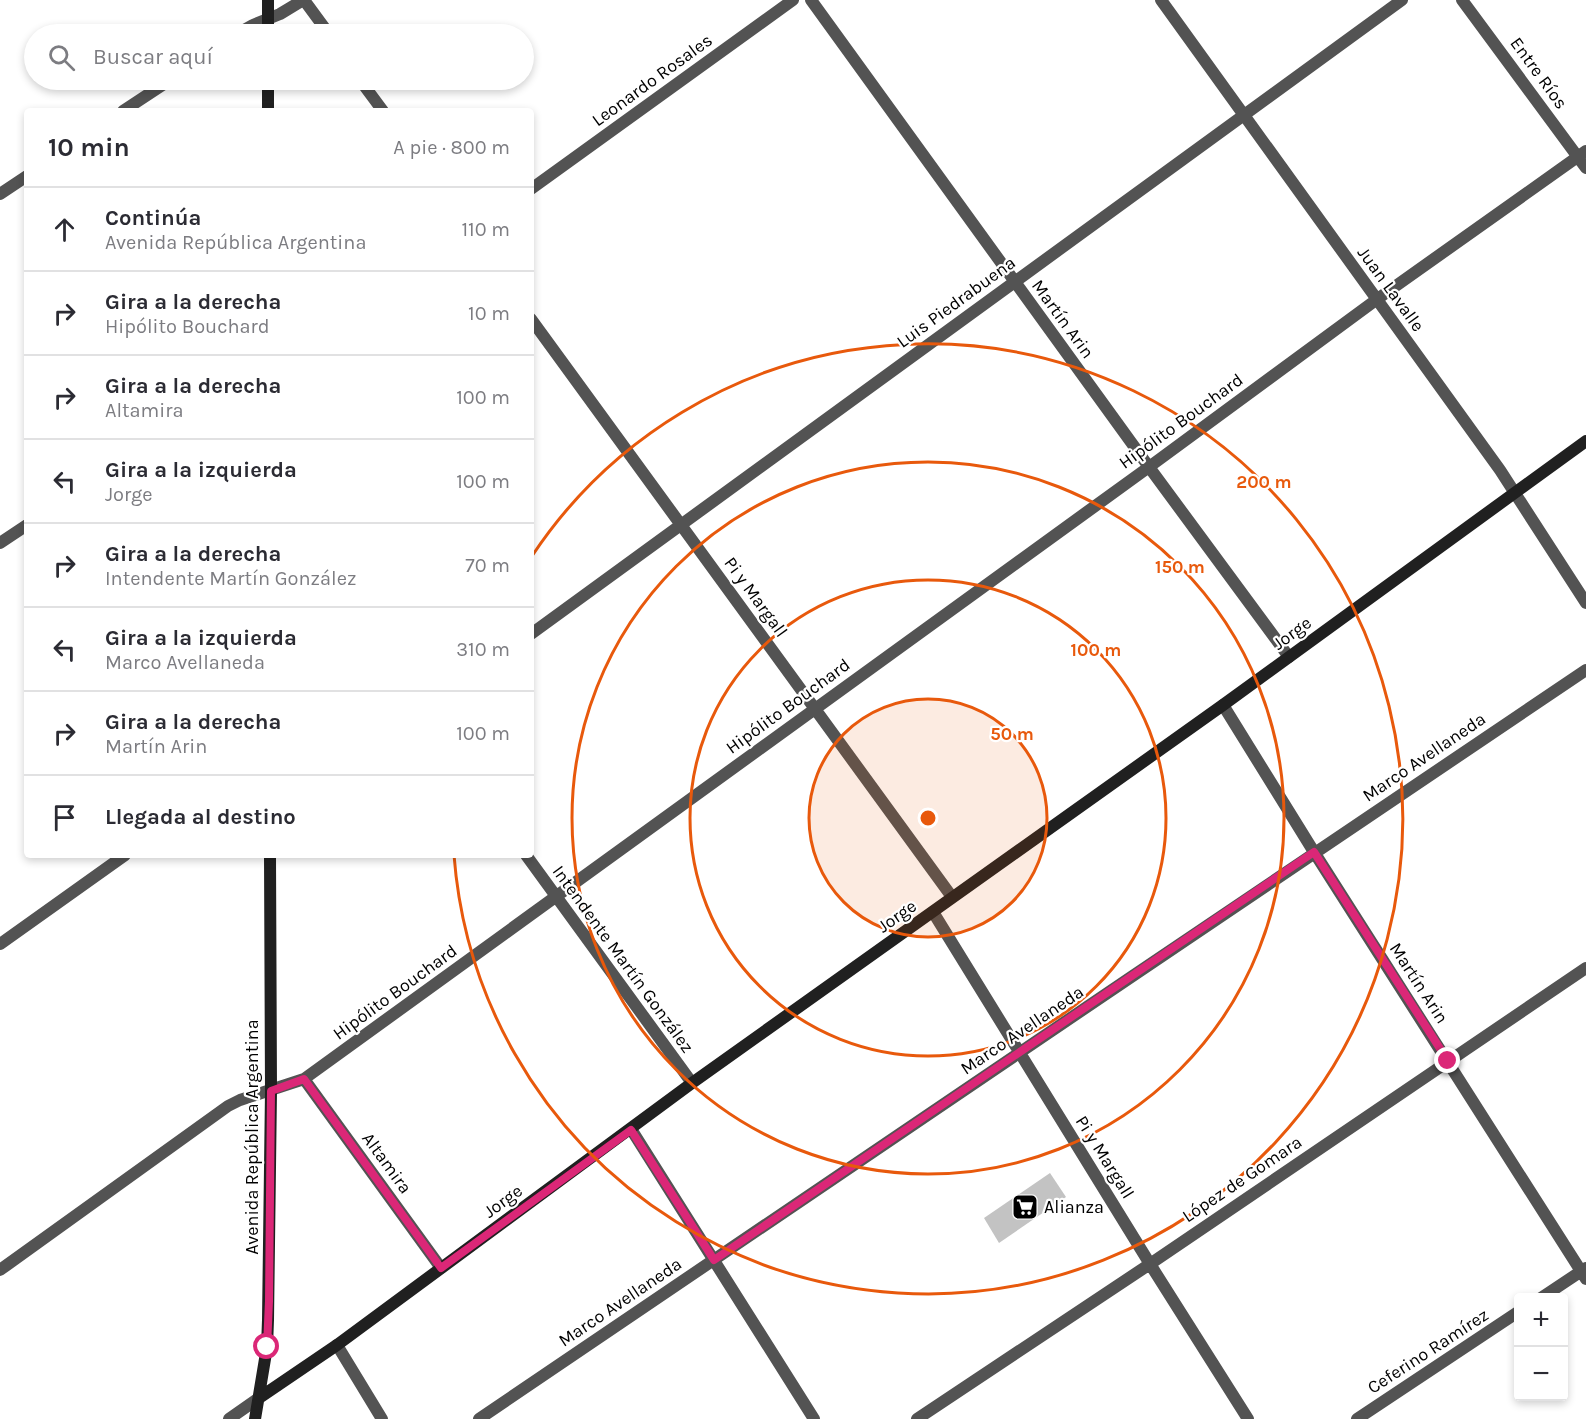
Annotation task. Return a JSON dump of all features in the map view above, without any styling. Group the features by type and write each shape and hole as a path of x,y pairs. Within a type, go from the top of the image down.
{"street":[{"path":"268,0 268,24"},
{"path":"256,24 280,14 304,0 322,24"},
{"name":"Leonardo Rosales","path":"534,187 794,0"},
{"name":"Martín Arin","path":"811,0 1289,657"},
{"name":"Juan Lavalle","path":"1161,0 1500,470 1586,603"},
{"name":"Luis Piedrabuena","path":"534,632 1402,0"},
{"name":"Entre Ríos","path":"1462,0 1582,154 1586,168"},
{"path":"128,108 155,90"},
{"path":"268,90 268,108"},
{"path":"367,90 381,108"},
{"name":"Hipólito Bouchard","path":"0,1270 228,1106 304,1079 1376,300 1582,154"},
{"path":"0,194 24,178"},
{"name":"Pi y Margall","path":"534,323 952,897"},
{"name":"Jorge","path":"229,1419 337,1345 692,1083 1289,657 1586,441"},
{"path":"0,543 24,527"},
{"name":"Marco Avellaneda","path":"479,1419 1586,670"},
{"name":"Martín Arin","path":"1222,705 1584,1273"},
{"path":"0,944 121,858"},
{"name":"Avenida República Argentina","path":"255,1419 267,1347 268,1320 271,1091 270,858"},
{"name":"Intendente Martín González","path":"528,858 692,1083"},
{"name":"Pi y Margall","path":"933,912 1248,1419"},
{"name":"López de Gomara","path":"917,1419 1586,968"},
{"name":"Altamira","path":"304,1079 441,1268"},
{"path":"631,1130 814,1419"},
{"path":"1550,1293 1584,1273"},
{"name":"Ceferino Ramírez","path":"1358,1419 1514,1315"},
{"path":"337,1345 382,1419"}],"building":[{"name":"Alianza","path":"1050,1173 1066,1197 999,1243 984,1218"}],"place":[{"name":"Alianza","path":"1025,1207"}],"route":[{"path":"267,1347 271,1091 304,1079 441,1268 631,1130 714,1260 1314,852 1448,1061"}]}
